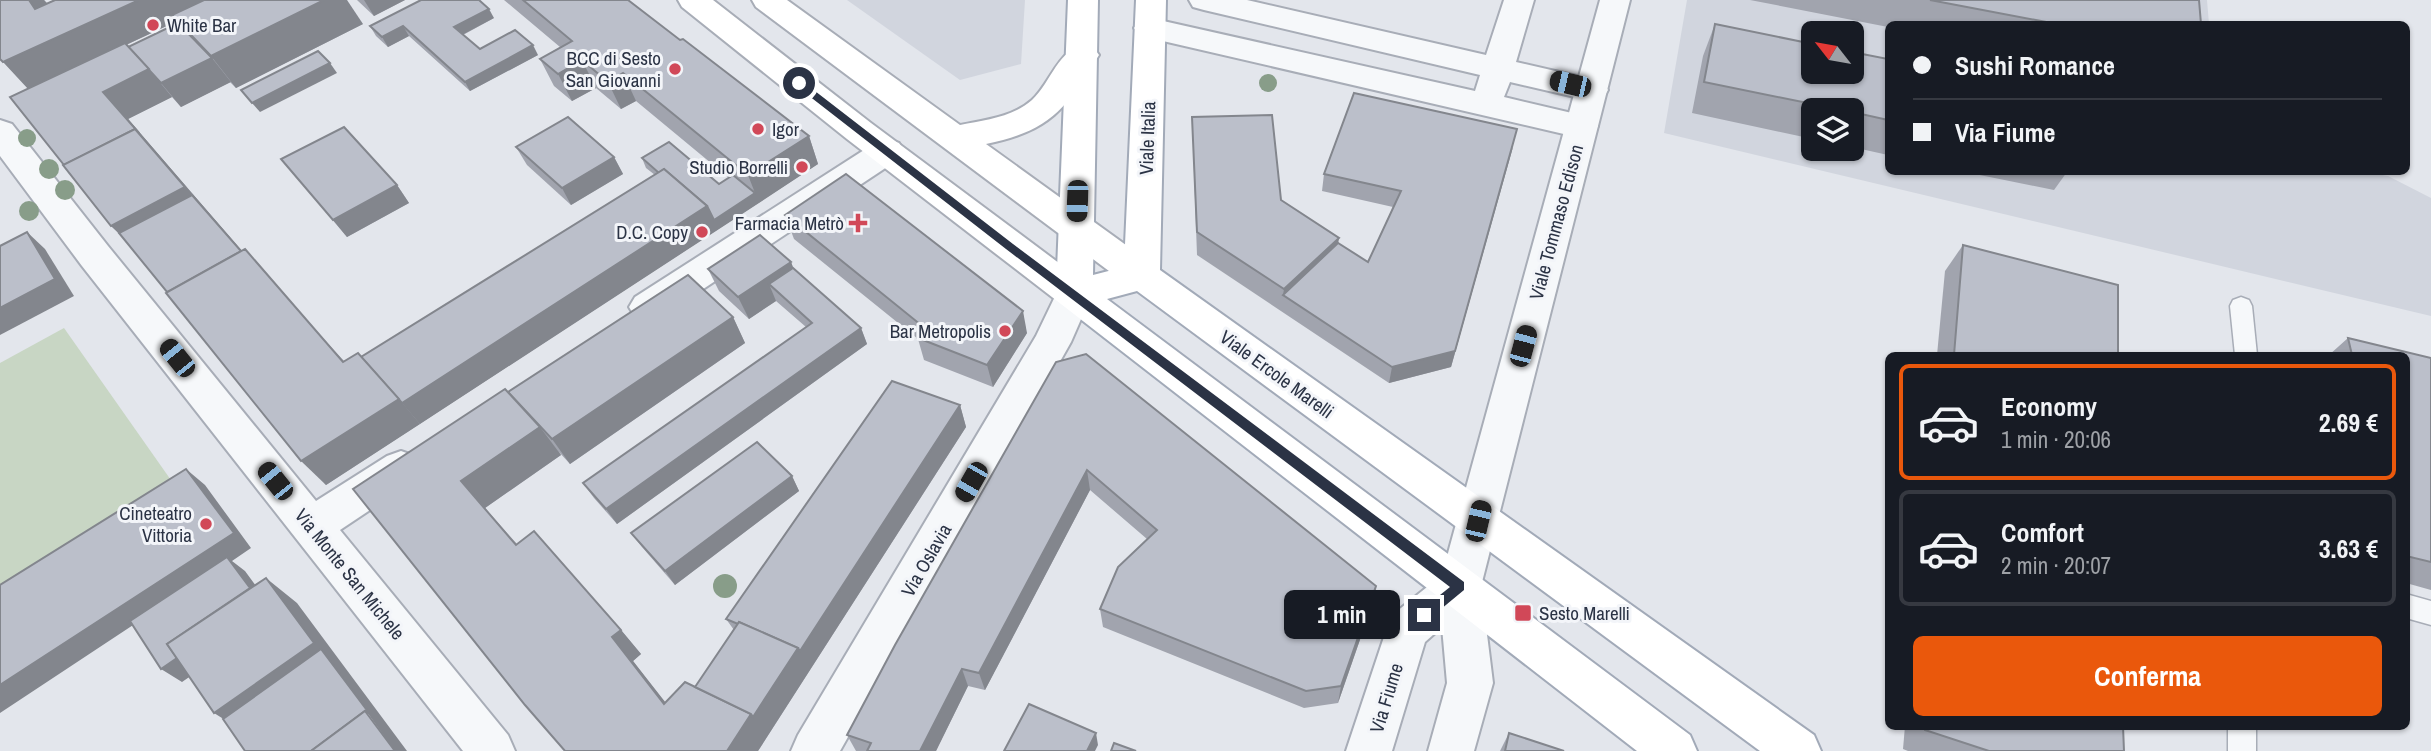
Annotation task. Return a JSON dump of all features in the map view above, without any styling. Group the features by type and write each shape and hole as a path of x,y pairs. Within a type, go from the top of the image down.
{"main road":[{"path":"693,0 1674,751"},
{"name":"Viale Ercole Marelli","path":"767,0 1478,521 1798,751"},
{"path":"1074,294 1083,0"},
{"name":"Viale Italia","path":"1142,275 1150,14"},
{"path":"955,138 1011,127 1044,108 1083,55"},
{"path":"1074,294 1142,275"}],"street":[{"path":"1204,0 1592,90"},
{"path":"1487,105 1519,0"},
{"name":"Viale Tommaso Edison","path":"1478,521 1615,0"},
{"name":"Viale Tommaso Edison","path":"1150,14 1487,105 1581,126"},
{"name":"Via Monte San Michele","path":"8,126 95,256 492,751"},
{"path":"620,325 887,151"},
{"name":"Via Oslavia","path":"814,751 1052,342 1074,294"},
{"path":"312,526 435,446"},
{"path":"1451,751 1470,683 1460,586 1478,521"},
{"name":"Via Fiume","path":"1370,751 1407,630 1460,586"}],"lane":[{"path":"2241,306 2246,352"},
{"path":"2410,607 2431,613"},
{"path":"2242,730 2242,751"}],"shaded area":[{"path":"847,0 1025,0 1021,64 960,80"},
{"path":"1687,0 2207,0 2209,21 1885,21 1885,175 2382,175 2431,198 2431,316 1664,133"}],"green space":[{"path":"64,328 173,483 0,588 0,363"}],"building":[{"path":"0,0 29,0 35,9 55,0 139,0 3,62 0,59"},
{"path":"204,0 324,0 211,56 172,15"},
{"path":"421,0 479,0 489,9 454,27 480,49 515,30 533,45 465,82 403,26 382,37 370,26"},
{"path":"523,0 628,0 809,136 748,175 623,73 608,82 582,60 558,74 540,59 572,41"},
{"path":"1930,0 2199,0 2201,21 2041,21"},
{"path":"178,23 212,58 161,83 128,47"},
{"path":"1715,24 1801,42 1801,84 1864,84 1864,54 1885,58 1885,119 1864,115 1864,98 1801,98 1801,102 1704,82"},
{"path":"125,43 149,69 103,92 139,133 135,129 64,165 10,97"},
{"path":"318,51 330,63 252,103 241,90"},
{"path":"1354,93 1517,129 1455,351 1392,367 1283,295 1338,243 1368,262 1401,191 1324,174"},
{"path":"1272,115 1281,200 1339,238 1284,289 1197,232 1192,117"},
{"path":"568,117 614,157 562,188 516,147"},
{"path":"344,127 397,185 333,220 281,159"},
{"path":"135,129 185,187 111,226 63,165"},
{"path":"669,142 719,184 733,175 755,193 714,220 707,206 664,169 659,173 642,158"},
{"path":"664,169 707,206 402,403 361,357"},
{"path":"846,174 1023,311 987,365 918,338 926,329 785,215"},
{"path":"192,195 241,251 167,292 119,233"},
{"path":"27,232 55,279 0,308 0,246"},
{"path":"760,235 791,262 738,297 708,269"},
{"path":"1963,245 2118,285 2118,352 1954,352"},
{"path":"245,249 343,362 358,353 399,399 301,461 166,293"},
{"path":"793,268 861,328 606,509 583,483 812,323 769,284"},
{"path":"688,275 733,317 552,439 508,392"},
{"path":"2348,338 2406,352 2351,352"},
{"path":"2410,353 2431,358 2431,562 2410,557"},
{"path":"1086,354 1376,586 1341,686 1306,691 1100,609 1118,567 1157,530 1087,470 979,673 962,669 920,751 867,751 871,743 847,735 895,645 1056,362"},
{"path":"892,381 960,405 800,651 739,622 738,624 726,619"},
{"path":"505,389 540,427 461,481 516,545 534,531 621,630 612,637 664,704 685,682 751,714 727,751 565,751 525,705 353,489"},
{"path":"757,442 792,476 665,571 631,533"},
{"path":"186,469 234,533 0,685 0,585"},
{"path":"227,557 250,588 167,644 177,658 161,669 130,621"},
{"path":"266,578 314,643 214,713 167,644"},
{"path":"739,622 798,648 753,717 695,687"},
{"path":"321,649 369,713 365,711 311,751 245,751 223,719"},
{"path":"1029,704 1096,733 1087,751 1004,751"},
{"path":"365,711 395,751 311,751"},
{"path":"1925,730 2123,730 2124,751 1989,751"},
{"path":"1509,733 1564,751 1505,751"},
{"path":"1114,743 1136,751 1111,751"}],"place":[{"name":"White Bar","path":"153,25"},
{"name":"BCC di Sesto San Giovanni","path":"675,69"},
{"name":"Igor","path":"758,129"},
{"name":"Studio Borrelli","path":"802,167"},
{"name":"Farmacia Metrò","path":"858,223"},
{"name":"D.C. Copy","path":"702,232"},
{"name":"Bar Metropolis","path":"1005,331"},
{"name":"Cineteatro Vittoria","path":"206,524"},
{"name":"Sesto Marelli","path":"1523,613"}],"route":[{"path":"799,83 1460,586 1424,615"}]}
